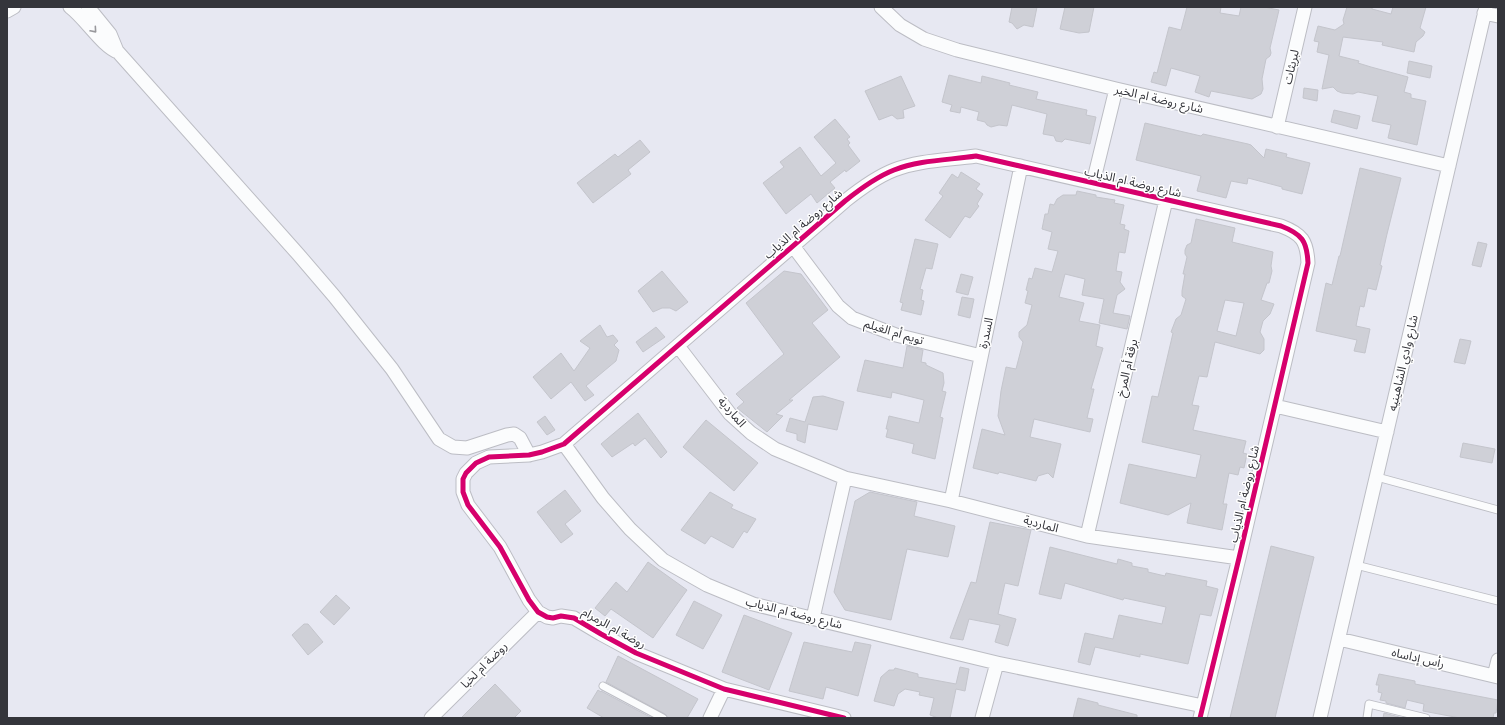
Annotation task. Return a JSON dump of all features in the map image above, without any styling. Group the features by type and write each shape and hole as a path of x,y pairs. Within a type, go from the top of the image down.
{"street":[{"path":"7,11 14,7"},
{"path":"70,7 108,46 118,52 298,254 392,368 443,442 454,447 467,448 506,435 514,434 520,438 529,455"},
{"path":"88,7 110,34 118,52"},
{"name":"شارع روضة ام الخير","path":"881,7 900,25 924,39 950,48 1116,89 1449,166"},
{"name":"لبريثات","path":"1277,127 1305,7"},
{"path":"1485,10 1498,16"},
{"name":"شارع وادي الشاهينيه","path":"1320,718 1485,10"},
{"name":"شارع روضة ام الذياب","path":"1093,183 1116,89"},
{"name":"شارع روضة ام الذياب","path":"976,156 1093,183 1281,226 1294,231 1303,240 1308,252 1308,263 1239,558 1201,712 753,604 707,586 664,560 630,529 603,498 564,444 845,201 869,182 894,170 920,163 976,156"},
{"name":"السدرة","path":"951,501 1021,166"},
{"name":"برقة أم المرخ","path":"1087,536 1166,200"},
{"name":"تويم أم الغيلم","path":"793,246 838,306 852,318 896,335 981,356"},
{"name":"الماردية","path":"678,346 730,414 751,433 775,449 845,478 951,501 1087,536 1239,558"},
{"path":"1274,406 1387,432"},
{"path":"538,612 529,600 500,547 468,504 465,498 463,479 466,473 476,463 482,460 496,456 529,455 564,444"},
{"path":"813,618 845,478"},
{"name":"روضة ام الرمرام","path":"538,612 547,617 553,618 561,616 574,618 636,653 724,689 844,718"},
{"name":"روضة ام لخبا","path":"430,718 538,612"},
{"name":"رأس إداساه","path":"1339,639 1496,677"},
{"path":"1496,677 1498,660"},
{"path":"982,718 997,663"},
{"path":"710,718 724,689"}],"lane":[{"path":"1377,477 1498,510"},
{"path":"1356,565 1498,601"},
{"path":"603,686 663,718"},
{"path":"1367,718 1369,704 1426,718"}],"building":[{"path":"1012,7 1037,7 1033,27 1024,25 1017,29 1012,23 1009,22"},
{"path":"1065,7 1094,7 1089,32 1079,33 1060,29"},
{"path":"1187,7 1221,7 1220,13 1239,16 1241,7 1264,7 1279,10 1270,48 1271,53 1266,59 1262,79 1263,89 1261,94 1252,99 1211,91 1209,97 1195,92 1200,76 1171,68 1166,86 1151,82 1154,72 1157,73 1169,27 1181,30"},
{"path":"1347,7 1372,7 1372,9 1391,14 1393,7 1426,7 1420,28 1425,32 1416,42 1414,52 1382,45 1383,42 1343,37 1339,56 1359,61 1358,63 1371,67 1408,77 1404,92 1411,94 1411,98 1426,101 1417,145 1388,138 1391,125 1372,121 1378,96 1358,92 1353,94 1342,93 1333,87 1322,89 1329,55 1317,52 1319,42 1314,41 1318,26 1335,30 1344,24 1343,20"},
{"path":"1409,61 1432,66 1430,78 1407,73"},
{"path":"949,75 981,83 982,76 1010,83 1009,85 1038,92 1036,99 1087,110 1086,115 1096,117 1090,144 1065,139 1062,142 1056,141 1054,136 1043,134 1047,114 1012,105 1007,126 999,125 991,127 985,122 977,120 979,112 961,107 960,113 950,111 952,105 942,102"},
{"path":"901,76 915,106 903,110 904,118 897,119 892,115 879,120 865,91"},
{"path":"1304,88 1318,90 1317,101 1303,98"},
{"path":"1334,110 1360,116 1357,129 1331,122"},
{"path":"835,119 850,137 847,139 850,143 848,145 860,161 846,172 845,170 830,182 835,188 817,203 811,194 786,214 763,183 784,167 780,162 800,147 821,176 836,163 814,137"},
{"path":"1145,123 1201,136 1203,134 1248,144 1251,145 1264,158 1266,149 1287,154 1286,157 1310,163 1302,194 1248,178 1247,184 1231,181 1226,198 1197,191 1201,176 1136,160"},
{"path":"640,140 650,152 628,170 631,174 593,203 577,183 615,154 618,157"},
{"path":"1360,168 1401,178 1380,265 1382,266 1376,290 1368,288 1364,307 1360,306 1356,326 1370,329 1365,353 1354,351 1357,340 1316,331 1326,283 1332,285 1340,256"},
{"path":"961,172 980,184 976,189 983,194 977,204 979,206 970,218 965,216 950,238 925,220 943,196 939,193 952,174 958,178"},
{"path":"1077,191 1096,195 1096,197 1115,200 1114,203 1124,205 1120,224 1125,225 1124,229 1129,231 1125,253 1119,252 1116,271 1122,272 1120,282 1125,289 1117,295 1113,313 1130,316 1127,329 1099,323 1104,299 1082,295 1085,279 1065,274 1059,297 1084,303 1079,321 1100,325 1096,346 1103,348 1091,389 1094,389 1087,418 1093,419 1090,432 1034,419 1030,437 1061,444 1053,478 1048,473 1038,476 1036,481 999,472 998,474 973,468 982,429 1005,435 998,416 1001,391 1006,367 1016,369 1023,342 1019,337 1019,332 1027,325 1032,305 1025,303 1029,278 1032,279 1035,268 1052,272 1058,251 1048,249 1052,232 1042,229 1045,214 1048,214 1050,204 1054,205 1057,199 1063,195 1076,195"},
{"path":"1196,219 1235,228 1232,242 1273,252 1271,266 1272,271 1269,283 1267,283 1261,300 1274,304 1270,314 1263,321 1260,332 1264,339 1264,350 1260,354 1215,342 1207,377 1199,376 1192,405 1199,406 1193,430 1246,441 1243,453 1247,454 1244,468 1240,467 1238,475 1229,473 1223,504 1227,504 1222,530 1187,523 1191,503 1168,515 1120,503 1129,464 1196,478 1201,455 1142,442 1152,396 1158,397 1173,333 1171,332 1176,319 1181,315 1186,299 1182,296 1185,274 1183,274 1187,257 1185,250 1187,245 1191,243","holes":["1225,300 1244,303 1236,336 1217,331"]},
{"path":"915,239 938,244 932,269 926,268 920,289 923,290 921,300 924,301 921,315 901,310 903,303 900,302"},
{"path":"1478,242 1487,244 1481,267 1472,265"},
{"path":"662,271 688,302 676,311 670,308 662,308 653,312 638,291"},
{"path":"784,271 801,274 828,310 812,323 840,357 789,400 793,400 776,414 783,416 767,432 737,408 744,402 736,394 784,354 746,303"},
{"path":"961,274 973,277 968,295 956,292"},
{"path":"962,297 974,299 970,318 958,315"},
{"path":"600,325 607,337 613,335 618,341 614,345 619,350 616,361 586,386 594,395 585,401 571,382 551,399 533,377 561,353 574,371 590,348 580,341"},
{"path":"656,327 665,337 643,352 636,342"},
{"path":"1460,339 1471,341 1465,364 1454,362"},
{"path":"907,346 923,350 921,362 926,363 926,365 943,373 944,383 942,391 946,392 940,417 943,418 935,459 912,453 914,444 886,437 889,416 919,423 924,400 892,392 891,398 857,391 865,360 903,368"},
{"path":"823,396 844,402 837,430 808,424 805,443 797,440 797,434 786,431 790,418 805,422 813,397"},
{"path":"638,413 667,452 661,458 645,438 635,446 633,443 612,457 601,444"},
{"path":"545,416 555,430 547,435 537,422"},
{"path":"706,420 758,463 734,491 683,447"},
{"path":"1463,443 1495,449 1492,463 1460,457"},
{"path":"565,490 581,511 565,524 573,534 561,543 537,512"},
{"path":"710,492 733,505 731,508 756,519 747,533 744,531 733,548 711,536 705,544 681,530"},
{"path":"870,492 917,502 914,516 955,526 948,557 907,549 891,620 845,610 834,592 855,501"},
{"path":"990,522 1031,530 1018,586 1005,583 998,614 1016,619 1008,646 995,642 1000,625 969,619 963,640 950,638 971,582 976,583"},
{"path":"1271,546 1314,557 1275,718 1230,718"},
{"path":"1050,547 1117,564 1118,559 1132,563 1132,566 1148,569 1148,572 1165,576 1166,573 1207,581 1206,586 1218,589 1211,616 1200,614 1188,664 1140,654 1140,657 1095,647 1090,665 1078,662 1085,633 1113,639 1119,615 1162,624 1166,607 1124,598 1123,600 1065,583 1061,599 1039,594"},
{"path":"648,562 687,590 653,638 611,609 605,616 595,608 616,582 627,592"},
{"path":"336,595 350,608 334,625 320,612"},
{"path":"694,601 722,615 703,649 676,635"},
{"path":"744,615 792,633 769,690 722,672"},
{"path":"304,624 308,624 323,642 308,655 292,635"},
{"path":"804,642 852,652 855,642 871,645 858,696 826,687 823,699 789,691"},
{"path":"618,656 698,699 687,718 668,718 665,714 606,682"},
{"path":"960,667 969,669 965,691 956,689 950,718 938,718 930,715 934,698 919,695 920,692 905,689 898,694 894,706 874,701 881,677 889,670 894,670 895,668 918,674 918,677 956,684"},
{"path":"1379,674 1415,681 1415,684 1498,700 1496,713 1494,713 1493,718 1460,718 1423,711 1424,704 1407,700 1405,708 1386,703 1386,701 1380,700 1382,693 1378,692 1379,685 1376,685"},
{"path":"495,684 521,711 514,718 461,718"},
{"path":"598,690 652,718 604,718 587,708"},
{"path":"1078,698 1137,715 1137,718 1073,718"},
{"path":"1384,713 1403,718 1383,718"}],"cycle path":[{"path":"844,718 724,689 636,653 574,618 561,616 553,618 547,617 538,612 529,600 500,547 468,505 463,492 463,479 466,473 476,463 489,457 529,455 564,444 845,201 862,188 887,173 914,164 976,156 1281,226 1299,235 1305,244 1308,263 1200,718"}]}
